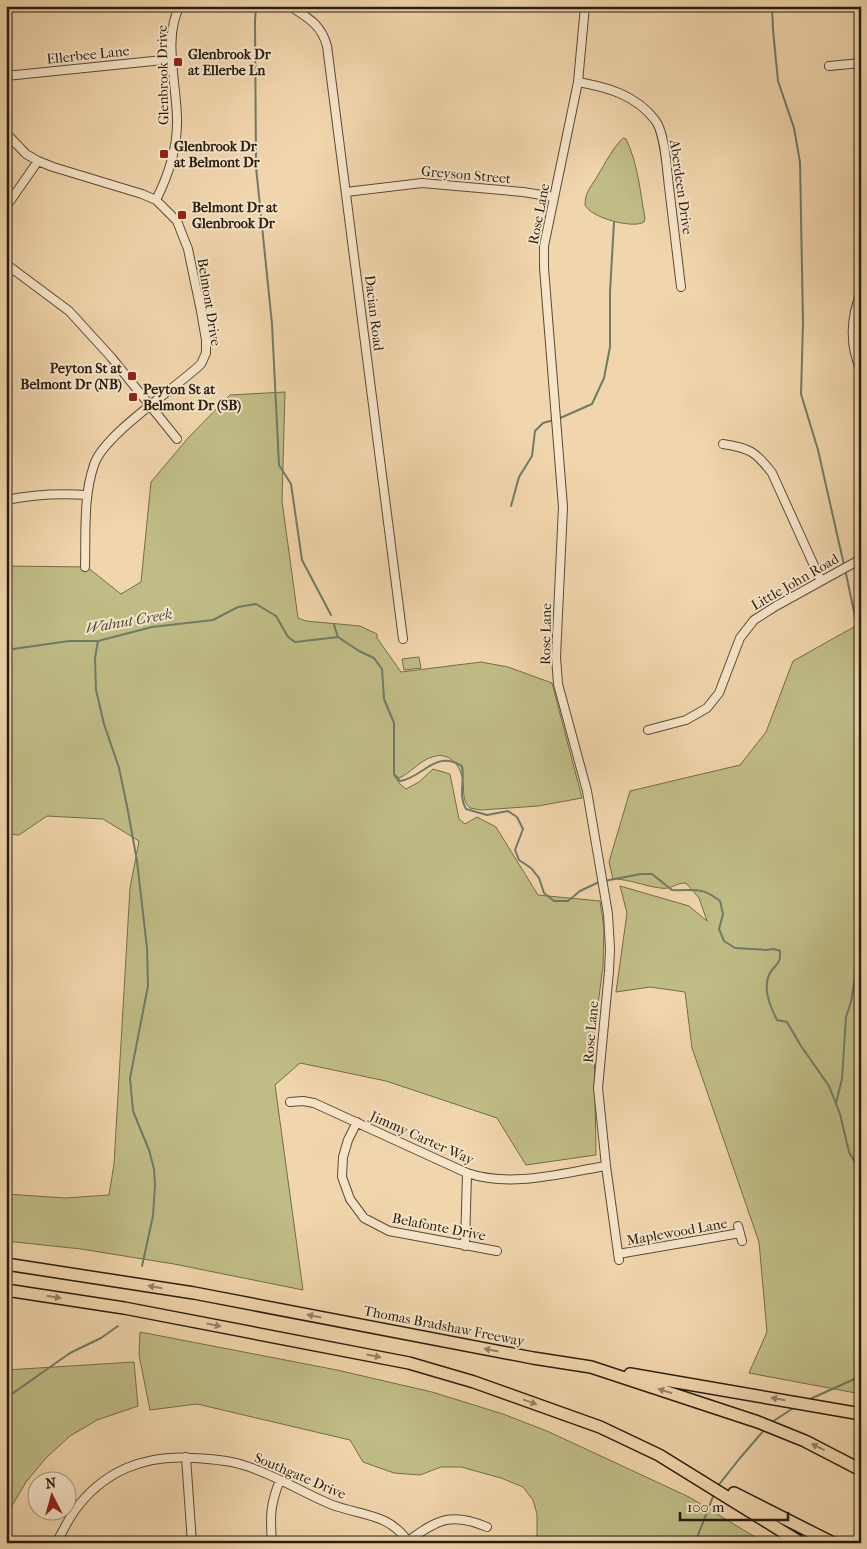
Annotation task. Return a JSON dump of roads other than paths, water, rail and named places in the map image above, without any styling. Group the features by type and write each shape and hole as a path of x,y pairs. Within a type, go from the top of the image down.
{"highway":[{"name":"Thomas Bradshaw Freeway","path":"6,1264 194,1293 533,1358 591,1367 758,1422 805,1441 861,1470"},
{"path":"6,1290 133,1310 409,1363 474,1382 600,1427 833,1543"},
{"path":"591,1367 861,1414"},
{"path":"659,1455 801,1543"}],"street":[{"name":"Glenbrook Drive","path":"156,200 164,184 178,126 177,96 172,59 172,29 180,6"},
{"name":"Dacian Road","path":"290,6 315,23 324,37 346,192 403,640"},
{"name":"Rose Lane","path":"585,6 578,82 544,246 544,268 563,506 556,657 558,684 588,791 606,895 610,950 598,1088 606,1166 619,1257"},
{"name":"Ellerbee Lane","path":"6,76 172,59"},
{"path":"829,66 861,63"},
{"name":"Aberdeen Drive","path":"578,82 600,86 624,94 644,107 657,122 666,158 681,287"},
{"name":"Belmont Drive","path":"6,133 26,154 38,161 126,188 156,200 177,222 188,249 206,340 206,353 201,364 114,436 101,450 94,464 87,496 85,567"},
{"path":"6,207 38,161"},
{"name":"Greyson Street","path":"346,192 422,183 523,192 554,197"},
{"path":"6,264 69,311 111,357 177,438"},
{"path":"861,293 855,307 852,325 854,346 861,370"},
{"path":"723,444 743,447 761,458 772,474 821,581"},
{"path":"6,500 30,495 60,493 87,496"},
{"name":"Little John Road","path":"648,730 686,720 707,708 719,693 740,638 750,625 761,615 861,559"},
{"name":"Jimmy Carter Way","path":"290,1102 314,1103 467,1173 480,1177 513,1180 606,1166"},
{"name":"Belafonte Drive","path":"357,1122 348,1140 343,1157 342,1177 355,1209 364,1218 388,1232 497,1251"},
{"path":"465,1246 467,1173"},
{"name":"Maplewood Lane","path":"619,1257 740,1233"},
{"name":"Southgate Drive","path":"56,1543 74,1512 107,1479 120,1470 145,1460 170,1456 223,1461 243,1465 329,1503 384,1520 400,1531 409,1542"},
{"path":"186,1457 192,1543"},
{"path":"272,1543 270,1511 280,1480"},
{"path":"409,1542 426,1527 444,1519 464,1519 487,1527"}],"waterway":[{"path":"256,6 256,167 272,324 279,465 291,484 302,560 331,615"},
{"path":"772,6 778,81 794,128 800,162 803,323 801,394 818,450 844,565"},
{"path":"558,419 592,404 604,378 610,347 610,292 614,222"},
{"path":"511,506 519,477 532,456 535,431 543,423 554,420"},
{"path":"845,569 861,645"},
{"name":"Walnut Creek","path":"6,650 69,641 98,641 152,627 213,620 238,607 256,604 276,616 288,637 295,642 338,637 359,651 374,658 382,669 384,699 394,723 394,774 400,781 416,775 437,762 453,762 462,766 462,799 466,809 487,815 508,811 517,817 523,829 515,850 519,860 531,868 539,878 544,893 554,901 568,901 580,891 599,882"},
{"path":"334,625 338,637"},
{"path":"98,641 95,658 96,690 104,724 119,768 127,806 137,861 147,948 148,986 130,1078 133,1111 149,1150 154,1169 153,1216 142,1266"},
{"name":"Walnut Creek","path":"604,881 641,874 652,874 672,890 697,890 708,893 720,901 723,914 719,929 724,941 735,948 774,949 780,951 779,961 768,979 767,991 770,1003 777,1020 787,1022 829,1086 840,1114 849,1152 861,1173"},
{"path":"836,1103 842,1079 846,1017 851,1002 855,976 857,958 856,931 861,911"},
{"path":"6,1398 70,1353 101,1338 118,1326"},
{"path":"808,1400 861,1376"},
{"path":"772,1422 795,1407"},
{"path":"717,1487 765,1429"},
{"path":"695,1543 714,1494"}],"place":[{"name":"Glenbrook Dr at Ellerbe Ln","path":"178,62"},
{"name":"Glenbrook Dr at Belmont Dr","path":"164,154"},
{"name":"Belmont Dr at Glenbrook Dr","path":"182,215"},
{"name":"Peyton St at Belmont Dr (NB)","path":"132,376"},
{"name":"Peyton St at Belmont Dr (SB)","path":"133,397"}]}
